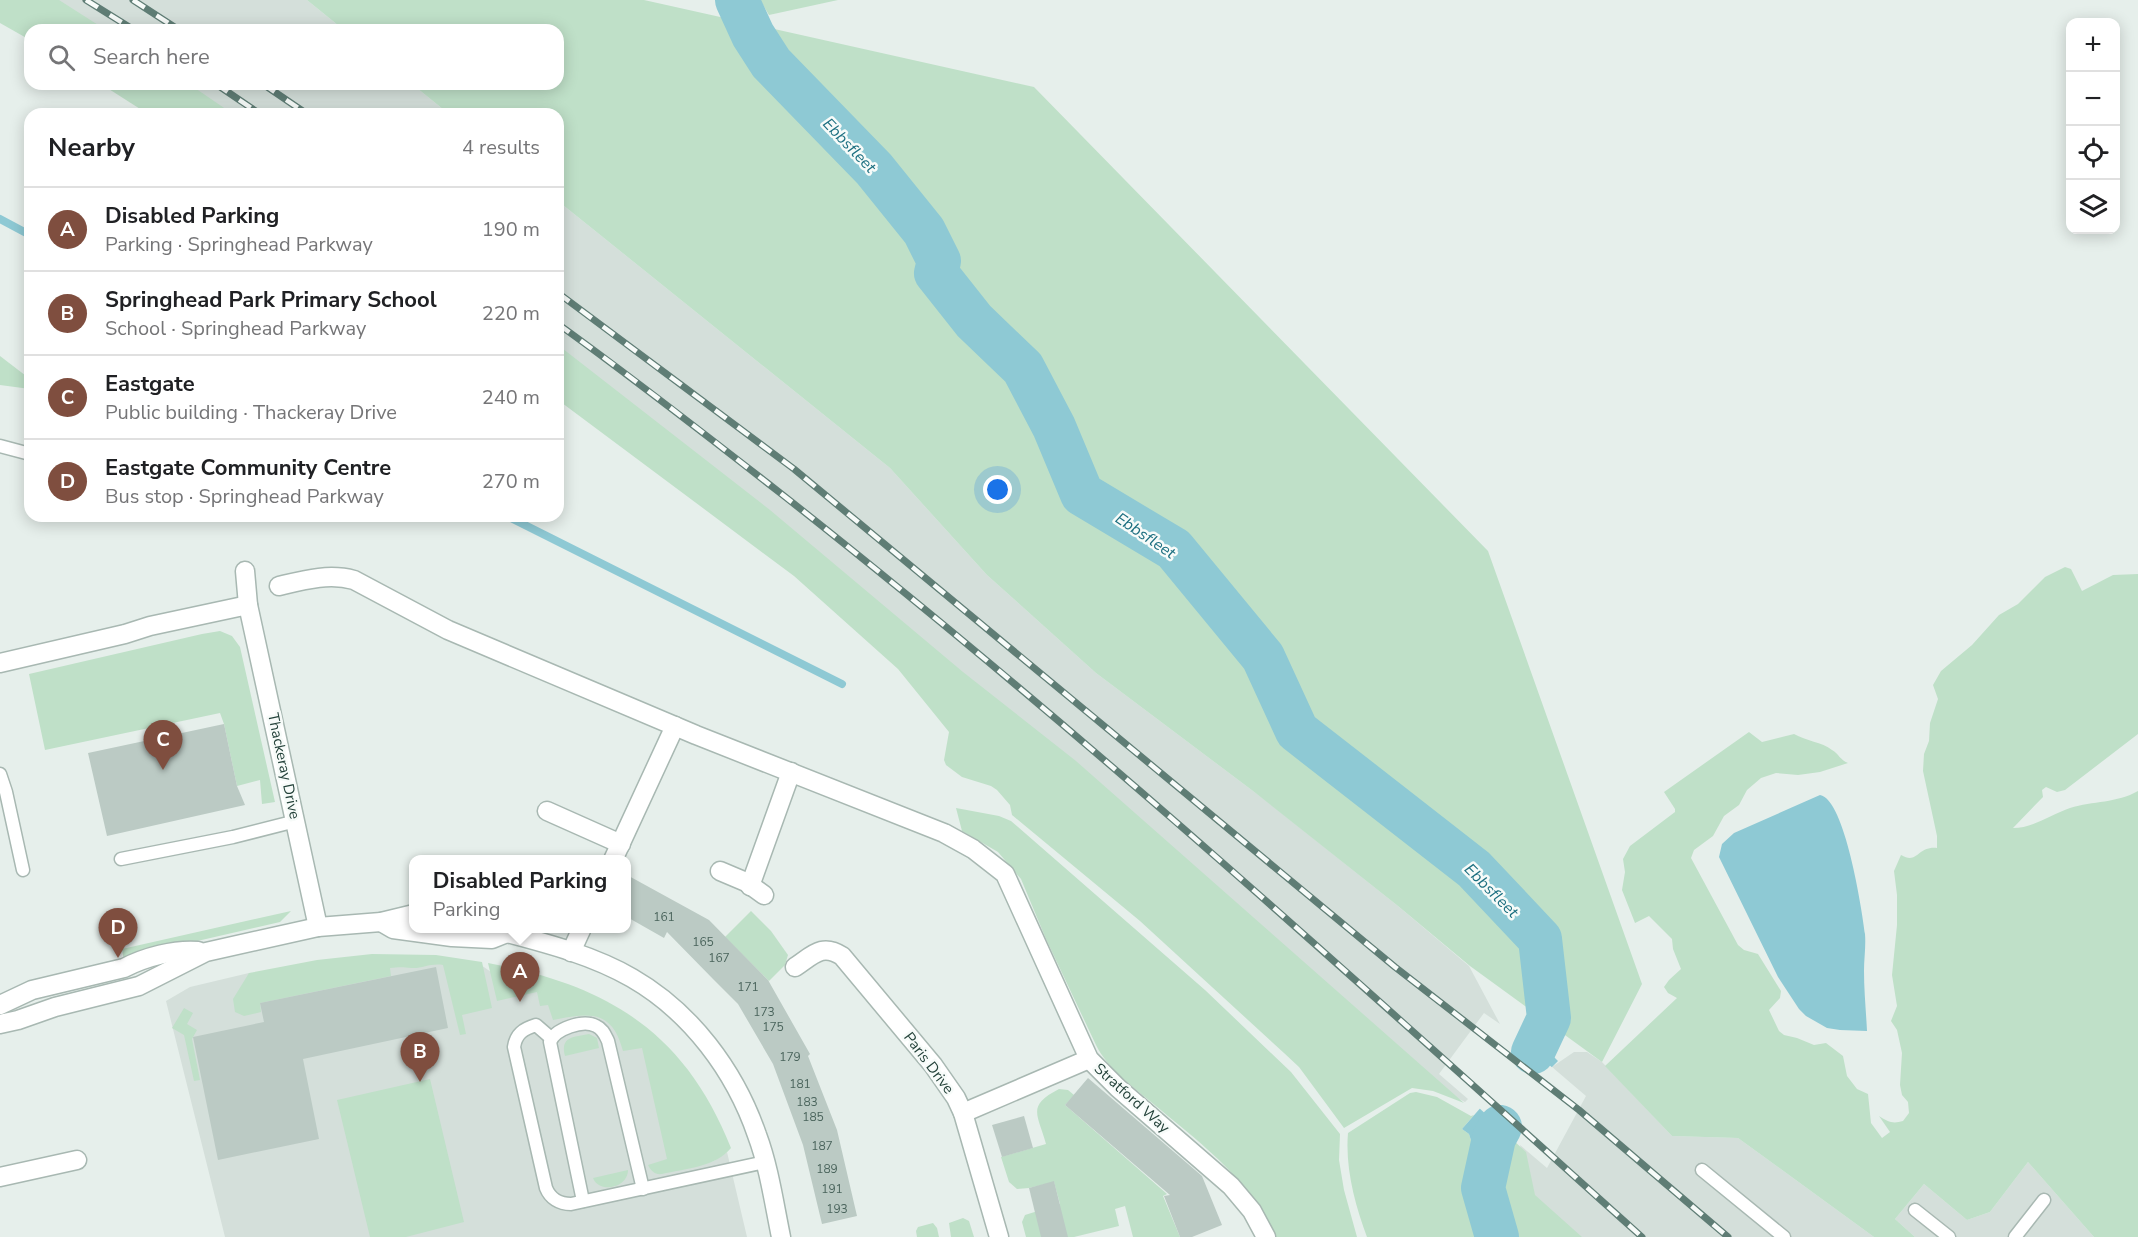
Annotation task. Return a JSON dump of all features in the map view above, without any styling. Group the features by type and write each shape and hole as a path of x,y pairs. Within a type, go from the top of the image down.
{"street":[{"name":"Thackeray Drive","path":"245,572 248,605 318,927"},
{"name":"Stratford Way","path":"279,586 338,576 354,580 448,630 675,726 944,833 973,849 1005,874 1089,1059 1118,1088 1232,1186 1252,1211 1266,1237"},
{"path":"1,658 125,634 150,626 248,605"},
{"path":"547,811 617,852 675,726"},
{"path":"720,872 757,890 791,772"},
{"path":"0,1024 54,1007 139,986 206,952 318,927 381,922 409,915"},
{"path":"381,922 393,929 409,931"},
{"path":"422,933 492,939 501,933"},
{"path":"510,933 571,952 632,978 665,1001 711,1048 734,1083 752,1122 765,1162 781,1237"},
{"path":"571,952 580,933"},
{"path":"0,1005 32,990 124,968 139,961 186,950 206,952"},
{"name":"Paris Drive","path":"795,967 821,950 835,952 842,956 933,1065 963,1113 999,1237"},
{"path":"963,1113 1089,1059"},
{"path":"0,1177 77,1160"}],"lane":[{"path":"0,446 24,452"},
{"path":"0,774 23,870"},
{"path":"121,859 233,837 296,821"},
{"path":"583,1201 550,1045 551,1038 560,1030 585,1024 596,1026 606,1035 642,1189"},
{"path":"551,1038 537,1025 528,1027 517,1036 514,1049 547,1192 552,1198 565,1204 583,1201 765,1162"},
{"path":"1702,1170 1784,1237"},
{"path":"2015,1237 2044,1200"},
{"path":"1915,1210 1949,1237"}],"shaded area":[{"path":"0,0 307,0 337,24 24,24"},
{"path":"122,90 419,90 442,108 150,108"},
{"path":"564,206 890,468 987,575 1096,673 1265,800 1469,966 1500,1024 1484,1013 1439,1074 1468,1099 1465,1102 1432,1085 1269,1022 889,653 808,579 564,393"},
{"path":"357,959 481,965 491,972 639,1028 672,1171 714,1161 727,1152 747,1237 225,1237 166,1001 190,987 249,973 253,977"},
{"path":"1574,1052 1587,1052 1602,1062 1672,1136 1738,1138 1874,1237 1573,1237 1530,1199 1520,1145 1547,1168 1586,1096 1552,1067"},
{"path":"2028,1162 2094,1237 1915,1237 1895,1219 1924,1184 1967,1220 1990,1212"}],"green space":[{"path":"0,0 59,0 97,24 24,24 24,37 0,23"},
{"path":"307,0 644,0 1034,87 1488,551 1642,984 1602,1062 1470,966 1253,791 1096,673 987,575 890,468 564,206 564,108 442,108 419,90 564,90 564,24 337,24"},
{"path":"760,0 838,0 769,15"},
{"path":"110,90 198,90 224,108 139,108"},
{"path":"564,350 770,510 963,672 1076,761 1464,1103 1433,1091 1412,1088 1344,1128 1299,1067 1140,921 1012,815 1010,805 997,790 962,777 946,765 944,760 949,732 898,669 794,576 564,404"},
{"path":"0,356 24,374 24,388 0,385"},
{"path":"2065,567 2071,569 2082,591 2113,575 2138,574 2138,734 2065,790 2057,792 2046,787 2042,790 2043,797 2013,828 2035,823 2070,808 2122,798 2138,791 2138,1237 2094,1237 2028,1162 1990,1212 1967,1220 1924,1184 1895,1219 1915,1237 1874,1237 1738,1138 1672,1136 1605,1066 1677,998 1668,993 1664,987 1681,969 1673,949 1672,939 1649,916 1635,923 1622,890 1625,872 1623,859 1630,846 1675,812 1664,792 1749,732 1762,742 1794,734 1828,747 1848,763 1820,772 1798,775 1776,773 1761,778 1747,790 1739,805 1724,816 1713,836 1694,850 1691,858 1738,945 1744,950 1758,954 1781,991 1780,998 1769,1010 1779,1031 1784,1035 1814,1045 1826,1043 1843,1056 1847,1076 1857,1089 1868,1094 1871,1123 1882,1138 1890,1132 1879,1116 1896,1122 1903,1121 1909,1113 1908,1102 1902,1095 1900,1085 1902,1053 1897,1030 1891,1021 1897,1006 1892,975 1897,925 1894,871 1901,855 1911,858 1930,848 1937,848 1937,836 1923,771 1930,723 1938,699 1933,685 1941,671 1972,645 1999,615 2018,604 2045,577"},
{"path":"220,631 232,636 240,647 275,802 262,804 260,780 237,786 220,713 45,750 29,674"},
{"path":"956,808 999,816 1011,821 1205,990 1291,1072 1340,1134 1339,1160 1344,1190 1357,1237 1276,1237 1252,1197 1221,1162 1113,1069 1096,1045 1046,939 1021,879 998,852 962,831"},
{"path":"291,911 280,922 132,956 124,961 122,949"},
{"path":"751,911 771,931 788,955 785,965 769,981 725,937"},
{"path":"372,954 436,955 482,962 492,1008 462,1015 466,1034 460,1035 443,965 430,965 415,968 390,968 391,976 260,1003 261,1012 244,1016 235,1012 233,999 249,973 317,960"},
{"path":"488,963 570,985 605,1001 637,1020 666,1044 690,1073 712,1108 731,1148 717,1159 699,1166 662,1174 657,1174 650,1169 648,1165 667,1159 642,1048 623,1051 612,1027 597,1017 578,1016 553,1020 548,1005 540,1006 537,992 497,1001"},
{"path":"184,1008 193,1013 187,1024 197,1030 192,1039 200,1080 194,1081 184,1035 172,1028"},
{"path":"589,1034 597,1038 599,1048 565,1056 566,1041"},
{"path":"430,1079 464,1222 406,1237 370,1237 337,1100"},
{"path":"1059,1089 1068,1090 1074,1095 1065,1105 1167,1194 1163,1196 1180,1237 1133,1237 1125,1206 1115,1209 1119,1226 1074,1237 1026,1237 1022,1222 1025,1215 1060,1204 1054,1182 1017,1189 1009,1182 1001,1157 1046,1144 1038,1118 1038,1106"},
{"path":"1416,1092 1437,1097 1471,1116 1474,1115 1462,1129 1469,1134 1476,1156 1486,1161 1513,1140 1526,1152 1535,1195 1582,1237 1367,1237 1352,1186 1348,1160 1348,1133 1410,1093"},
{"path":"628,1170 623,1181 613,1187 601,1186 593,1178"},
{"path":"963,1218 969,1221 974,1237 951,1237 949,1223"},
{"path":"933,1223 939,1237 917,1237 918,1227"}],"water":[{"path":"1820,795 1829,801 1837,815 1851,857 1856,881 1865,934 1864,978 1867,1031 1827,1028 1806,1016 1799,1009 1778,977 1719,857 1722,844 1734,833"},
{"path":"1551,1038 1558,1045 1551,1054 1558,1061 1552,1067 1513,1140 1501,1148 1496,1159 1478,1158 1469,1134 1462,1129 1532,1049 1546,1043"}],"pier":[{"path":"1529,1048 1554,1069 1537,1107 1516,1142 1477,1106"}],"building":[{"path":"224,724 237,786 245,805 107,836 88,753"},
{"path":"631,877 709,920 768,980 810,1054 808,1056 837,1130 857,1216 822,1224 803,1145 773,1064 738,1004 667,932 664,938 631,919"},
{"path":"436,967 448,1028 303,1059 319,1139 218,1160 193,1037 264,1022 260,1003"},
{"path":"1088,1078 1202,1176 1222,1225 1192,1237 1180,1237 1164,1196 1170,1195 1065,1105"},
{"path":"1024,1116 1033,1148 1002,1157 992,1125"},
{"path":"1054,1181 1068,1237 1041,1237 1029,1188"}],"waterway":[{"name":"Ebbsfleet","path":"737,0 753,35 771,63 874,169 924,231 939,261 936,273 974,321 1023,368 1054,427 1082,494 1174,549 1263,657 1297,731 1474,869 1540,939 1549,1018 1533,1052"},
{"path":"0,219 24,232"},
{"path":"519,522 842,684"},
{"name":"Ebbsfleet","path":"1497,1237 1483,1188 1494,1138 1500,1127"}],"railway":[{"path":"86,0 124,24"},
{"path":"133,0 170,24"},
{"path":"225,90 251,108"},
{"path":"272,90 298,108"},
{"path":"564,297 794,469 1395,967 1579,1110 1728,1237"},
{"path":"564,328 779,492 1000,672 1217,857 1642,1237"}],"place":[{"name":"Eastgate","path":"163,770"},
{"name":"Eastgate Community Centre","path":"118,958"},
{"name":"Disabled Parking","path":"520,1002"},
{"name":"Springhead Park Primary School","path":"420,1082"}]}
